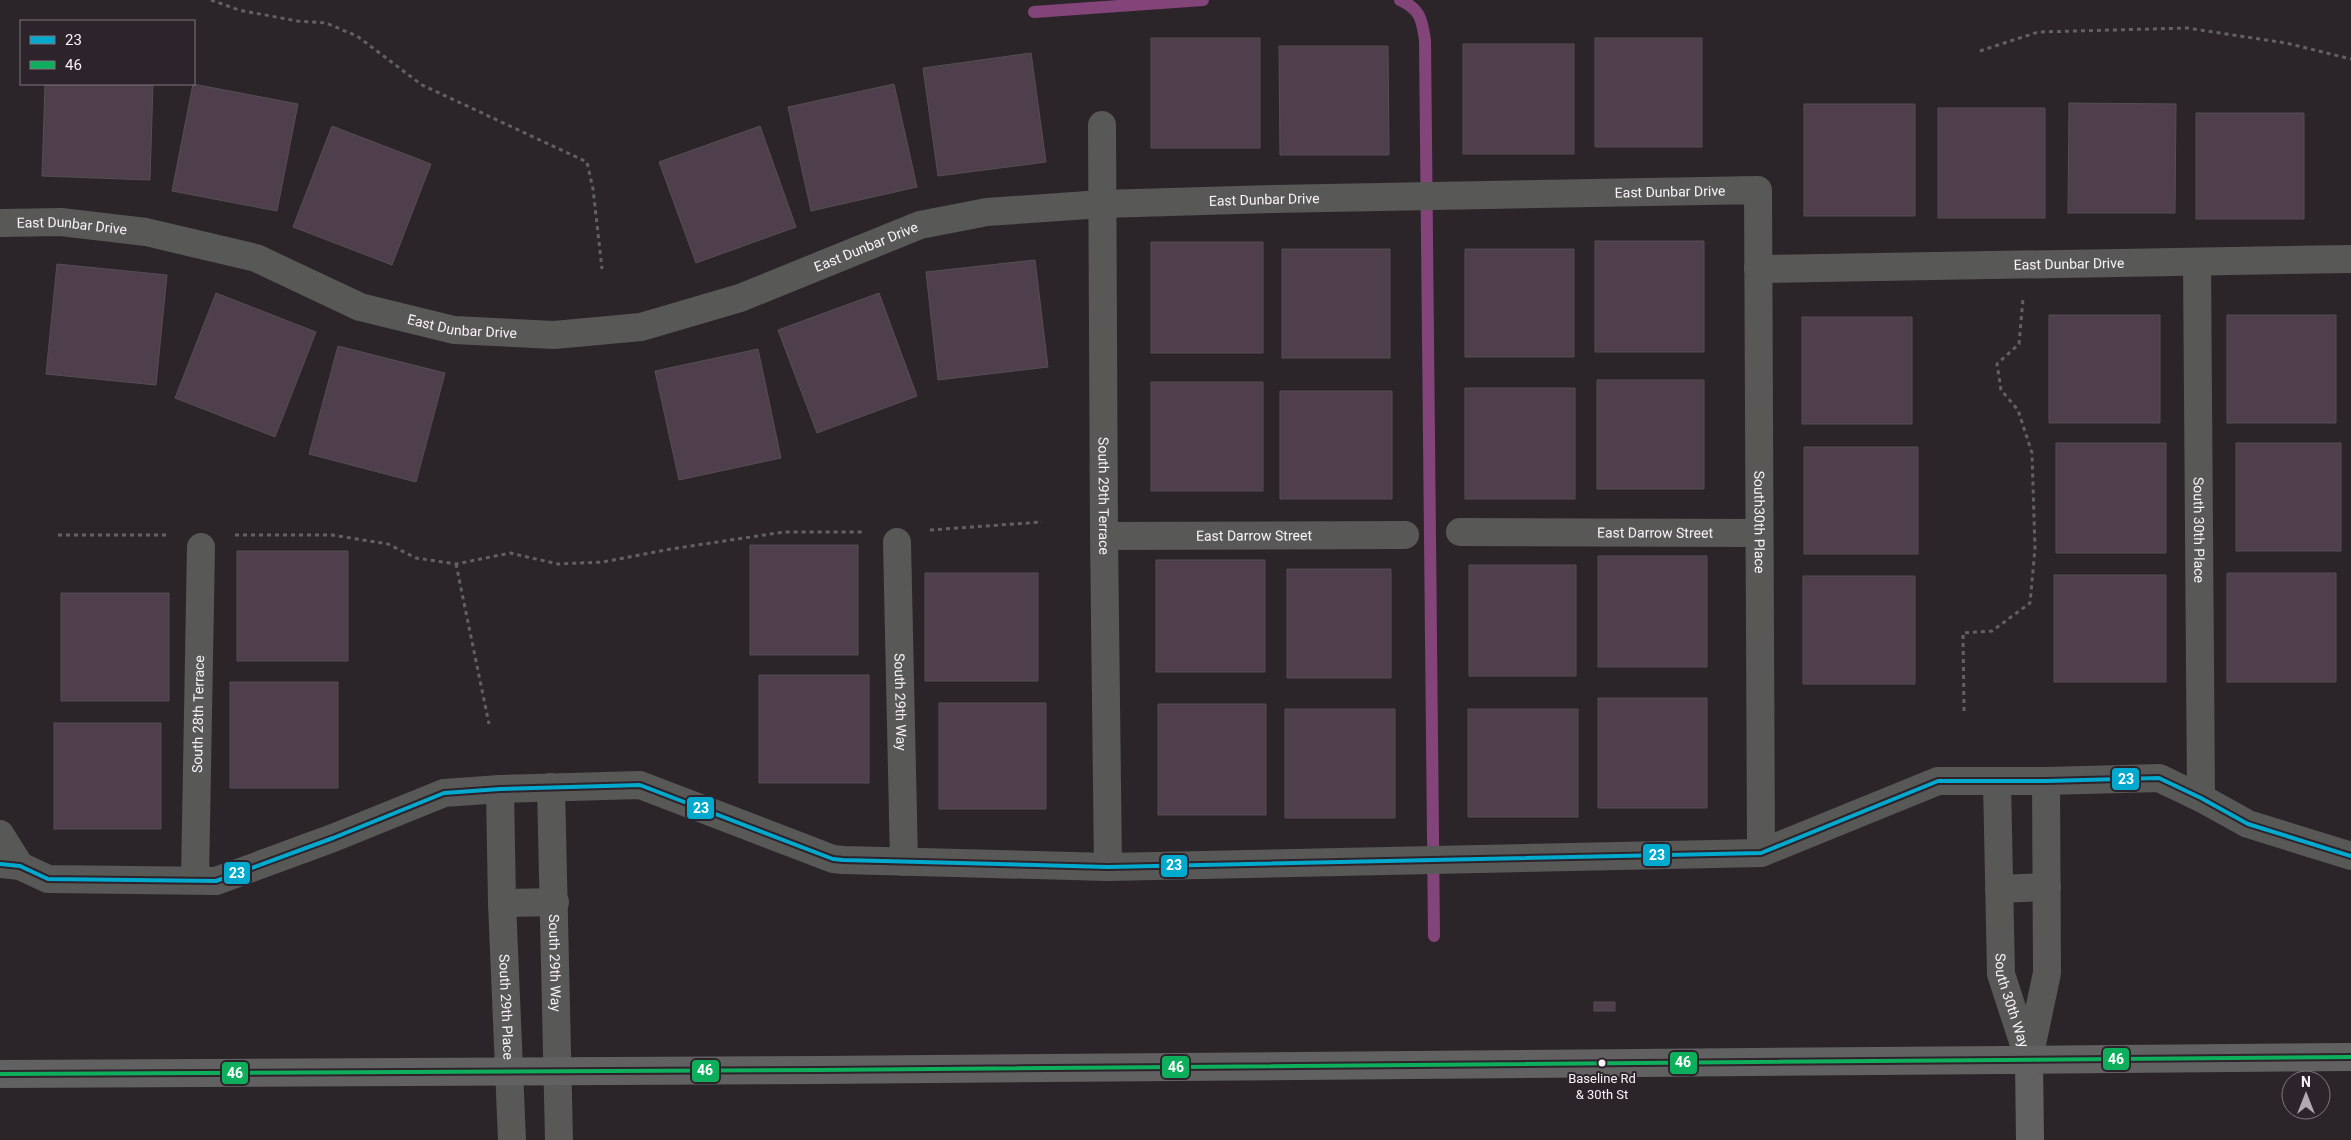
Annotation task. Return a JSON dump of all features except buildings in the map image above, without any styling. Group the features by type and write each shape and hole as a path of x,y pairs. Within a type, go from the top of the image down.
{"main road":[{"path":"0,1074 2351,1057"},
{"path":"2029,1060 2030,1140"}],"street":[{"name":"South 29th Terrace","path":"1102,125 1108,866"},
{"name":"East Dunbar Drive","path":"0,223 61,222 146,232 256,258 360,307 454,330 554,336 633,329 740,298 920,225 987,212 1102,204 1758,190"},
{"name":"South30th Place","path":"1758,190 1761,853"},
{"name":"East Dunbar Drive","path":"1758,269 2351,259"},
{"name":"South 30th Place","path":"2197,262 2201,798"},
{"name":"East Darrow Street","path":"1460,532 1759,533"},
{"name":"East Darrow Street","path":"1104,536 1405,535"},
{"name":"South 29th Way","path":"897,542 904,862"},
{"name":"South 28th Terrace","path":"195,880 201,546"},
{"path":"0,834 10,865 48,879 216,881 332,838 444,793 500,789 640,785 833,859 1108,866 1761,853 1938,781 2158,778 2201,798 2248,824 2351,856"},
{"name":"South 30th Way","path":"1997,781 2001,974 2029,1060"},
{"name":"South 30th Way","path":"2029,1060 2047,973 2046,781"},
{"name":"South 29th Way","path":"551,787 559,1140"},
{"name":"South 29th Place","path":"500,789 502,903 512,1140"},
{"path":"1999,889 2047,887"},
{"path":"502,903 555,902"}],"path":[{"path":"212,0 239,10 297,21 326,23 357,36 422,85 587,162 593,189 602,269"},
{"path":"1980,51 2038,32 2188,28 2286,43 2351,59"},
{"path":"1964,711 1963,633 1992,631 2030,603 2035,549 2032,453 2018,410 2001,390 1997,364 2018,344 2024,296"},
{"path":"928,530 1042,522"},
{"path":"232,535 332,535 388,544 416,558 456,564 510,553 558,564 603,562 671,549 784,532 871,532"},
{"path":"58,535 170,535"},
{"path":"456,564 489,724"}],"waterway":[{"path":"1034,12 1203,0"},
{"path":"1400,0 1407,3 1419,15 1425,40 1434,936"}],"transit line":[{"name":"23","path":"0,864 20,866 48,879 216,881 333,838 444,793 500,789 640,785 833,859 843,860 1108,867 1761,853 1938,781 2159,778 2201,798 2248,824 2351,856"},
{"name":"46","path":"0,1074 821,1070 2351,1057"}],"place":[{"name":"Baseline Rd & 30th St","path":"1602,1063"}]}
